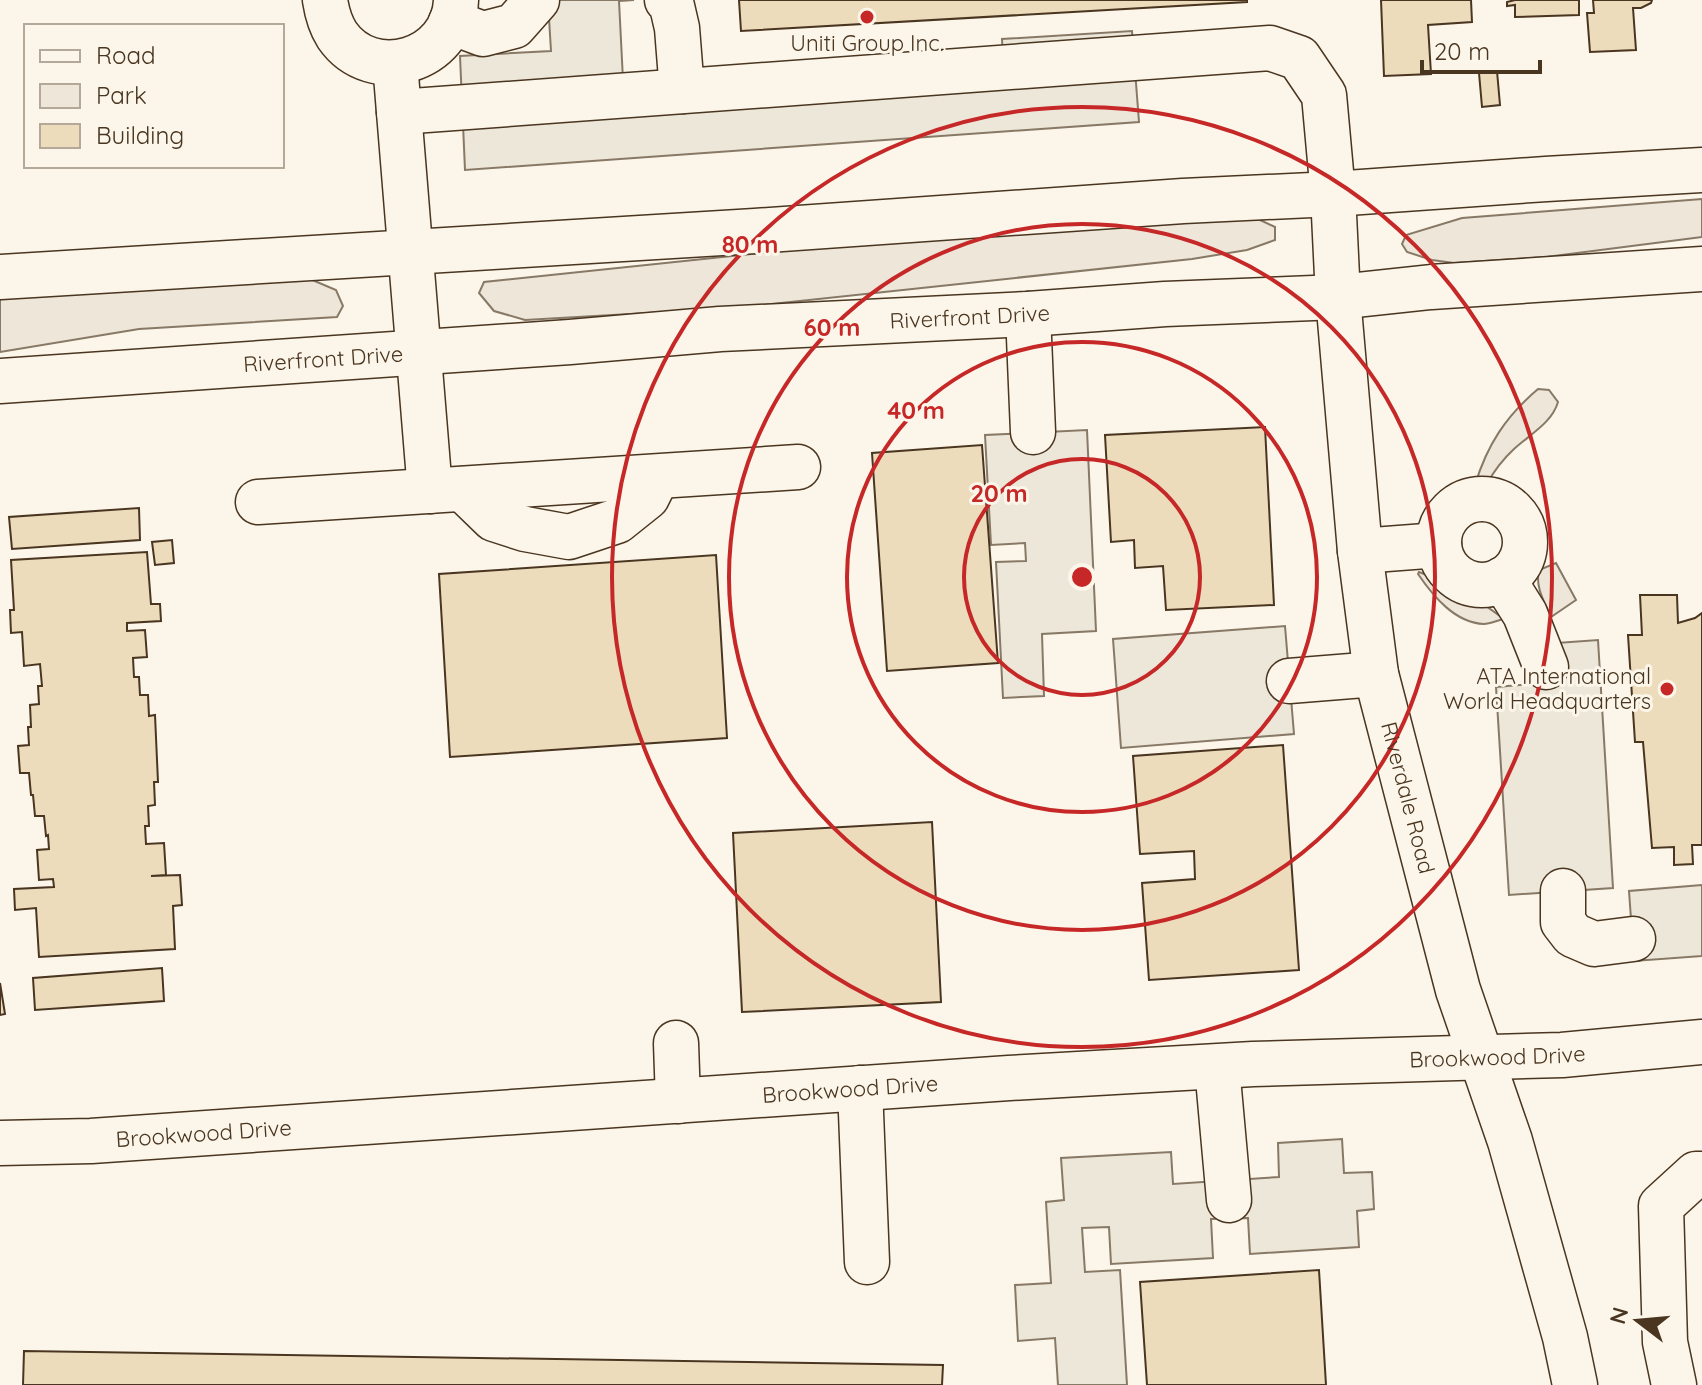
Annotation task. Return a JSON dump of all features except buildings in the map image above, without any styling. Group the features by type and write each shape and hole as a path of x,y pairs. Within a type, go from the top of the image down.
{"street":[{"path":"325,0 328,17 338,37 353,51 373,61 395,63 416,58 435,46 448,29 454,11 483,34 514,26 537,0"},
{"path":"667,0 671,2 677,28 682,91"},
{"name":"Riverdale Road","path":"399,112 1270,48 1299,58 1324,95 1360,551 1376,674 1458,990 1510,1141 1565,1337 1575,1385"},
{"path":"395,63 419,353 446,490"},
{"path":"0,277 1702,170"},
{"name":"Riverfront Drive","path":"0,381 720,329 1338,297 1431,287 1702,269"},
{"path":"1028,314 1033,432"},
{"path":"258,502 798,467"},
{"path":"1483,499 1509,508 1518,518 1525,539 1522,559 1514,570 1503,579 1489,584 1462,580 1450,571 1439,545 1441,531 1456,507 1483,499"},
{"path":"1360,551 1439,545"},
{"path":"1503,579 1525,614 1546,667"},
{"path":"1289,681 1376,674"},
{"path":"1563,891 1563,922 1573,935 1594,944 1633,939"},
{"name":"Brookwood Drive","path":"0,1143 91,1141 860,1088 1217,1067 1562,1055 1702,1042"},
{"path":"676,1043 678,1101"},
{"path":"1217,1067 1229,1200"},
{"path":"860,1088 867,1262"},
{"path":"1674,1385 1665,1342 1661,1206 1696,1174 1702,1174"}],"green space":[{"path":"1702,199 1702,237 1546,257 1454,263 1407,252 1402,244 1406,235 1462,218"},
{"path":"1258,219 1275,227 1275,240 1247,250 1192,259 735,308 525,320 494,311 479,293 484,282 923,236"},
{"path":"310,279 336,290 343,306 337,317 139,329 0,352 0,294"},
{"path":"1538,389 1549,390 1558,402 1551,416 1506,457 1486,485 1475,485 1485,457 1499,432"},
{"path":"1556,563 1576,600 1551,617 1541,594 1538,576 1539,570"},
{"path":"1419,572 1442,581 1463,597 1479,601 1504,619 1484,624 1454,614 1431,591"}],"shaded area":[{"path":"525,0 634,0 619,1 623,80 1003,59 1002,39 1132,31 1139,122 465,170 460,56 551,51 548,2"},
{"path":"1087,430 1096,631 1042,634 1044,696 1003,698 996,562 1026,561 1025,543 991,545 985,435"},
{"path":"1285,626 1294,734 1121,748 1113,639"},
{"path":"1598,640 1613,888 1509,895 1496,687 1531,684 1529,645"},
{"path":"1702,885 1702,956 1634,961 1629,891"},
{"path":"1342,1139 1344,1173 1372,1172 1374,1209 1357,1211 1359,1247 1250,1254 1248,1218 1211,1219 1213,1258 1111,1264 1109,1227 1082,1228 1085,1272 1120,1270 1127,1385 1058,1385 1055,1338 1018,1341 1015,1285 1051,1283 1046,1202 1064,1200 1061,1158 1171,1152 1173,1184 1279,1177 1278,1143"}],"place":[{"name":"Uniti Group Inc.","path":"867,17"},
{"name":"ATA International World Headquarters","path":"1667,689"}]}
